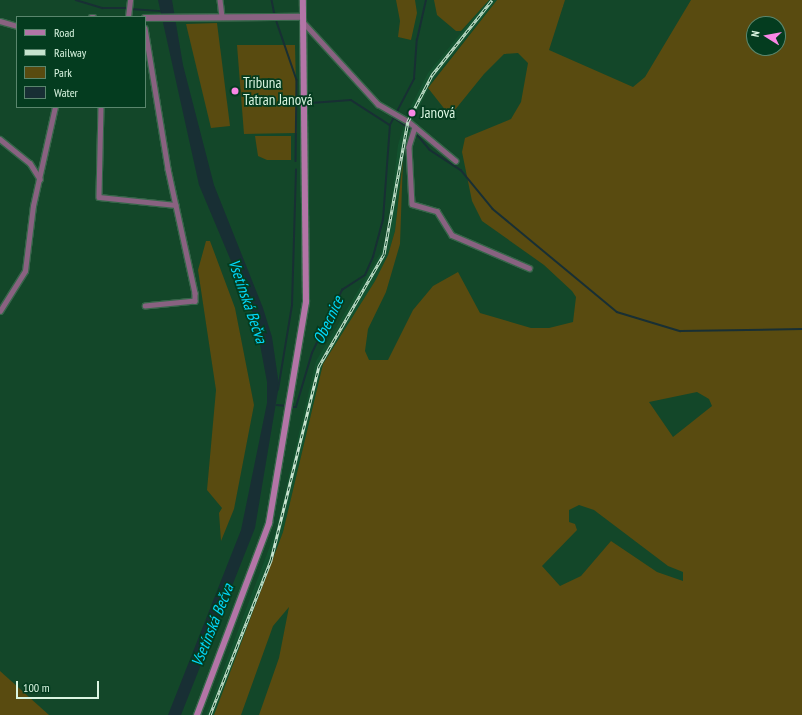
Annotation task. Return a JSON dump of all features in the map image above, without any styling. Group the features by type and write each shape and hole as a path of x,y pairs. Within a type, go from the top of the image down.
{"main road":[{"path":"196,715 266,535 289,410 307,288 303,0"}],"street":[{"path":"219,17 220,0"},
{"path":"128,14 129,2"},
{"path":"146,18 219,17 304,20 378,104 415,127 456,161"},
{"path":"0,21 16,26"},
{"path":"145,306 195,301 176,205 146,34"},
{"path":"0,311 25,271 40,179 55,108"},
{"path":"101,108 99,197 176,205"},
{"path":"415,127 409,147 412,204 437,211 452,235 529,268"},
{"path":"0,138 30,164 40,179"}],"shaded area":[{"path":"488,0 497,0 435,77 415,115 405,146 395,231 388,255 375,281 323,364 283,532 220,701 214,715 206,715 276,530 316,361 381,252 388,230 398,145 408,112 428,73"}],"green space":[{"path":"396,0 415,0 417,13 411,40 398,37 400,21"},
{"path":"434,0 489,0 461,31 456,31 437,15"},
{"path":"497,0 565,0 549,50 633,87 645,77 691,0 802,0 802,715 259,715 279,658 289,607 273,626 241,715 214,715 283,532 323,364 375,281 388,255 395,231 403,159 400,244 386,292 368,329 365,351 369,360 388,360 413,310 433,286 458,272 480,313 531,328 549,328 573,322 576,297 572,291 544,265 482,221 472,201 462,152 465,138 511,119 521,102 528,63 518,53 504,54 484,74 450,116 428,88","holes":["697,392 709,399 712,406 673,437 649,402","579,505 594,510 668,566 683,572 683,581 657,572 611,541 581,576 560,586 542,566 577,530 575,524 569,522 569,510"]},
{"path":"217,23 230,126 211,128 186,24"},
{"path":"237,45 295,45 297,133 244,134"},
{"path":"255,136 291,136 291,160 267,160 258,156"},
{"path":"206,241 210,241 235,308 254,405 234,509 221,541 219,513 222,508 207,490 216,390 198,270"},
{"path":"0,671 49,715 0,715"}],"water":[{"name":"Vsetínská Bečva","path":"158,0 172,0 183,65 214,185 263,308 272,337 279,385 255,528 181,715 168,715 241,530 267,403 267,382 255,318 199,185"}],"waterway":[{"path":"76,0 103,8 127,8"},
{"path":"272,0 275,16"},
{"name":"Obecnice","path":"291,407 296,407 312,353 342,290 365,275 373,257 383,220 390,125 414,79 417,40 426,0"},
{"path":"131,9 161,11"},
{"path":"277,22 297,80 296,161"},
{"name":"Obecnice","path":"311,103 351,100 390,125"},
{"path":"393,117 412,130"},
{"path":"415,132 430,150 461,170 493,209 617,312 680,331 802,329"},
{"path":"278,390 292,305 296,170"},
{"name":"Obecnice","path":"277,405 287,406"}],"railway":[{"path":"210,715 271,560 319,366 384,254 408,121 432,75 492,0"}],"place":[{"name":"Tribuna Tatran Janová","path":"235,91"},
{"name":"Janová","path":"412,113"}]}
